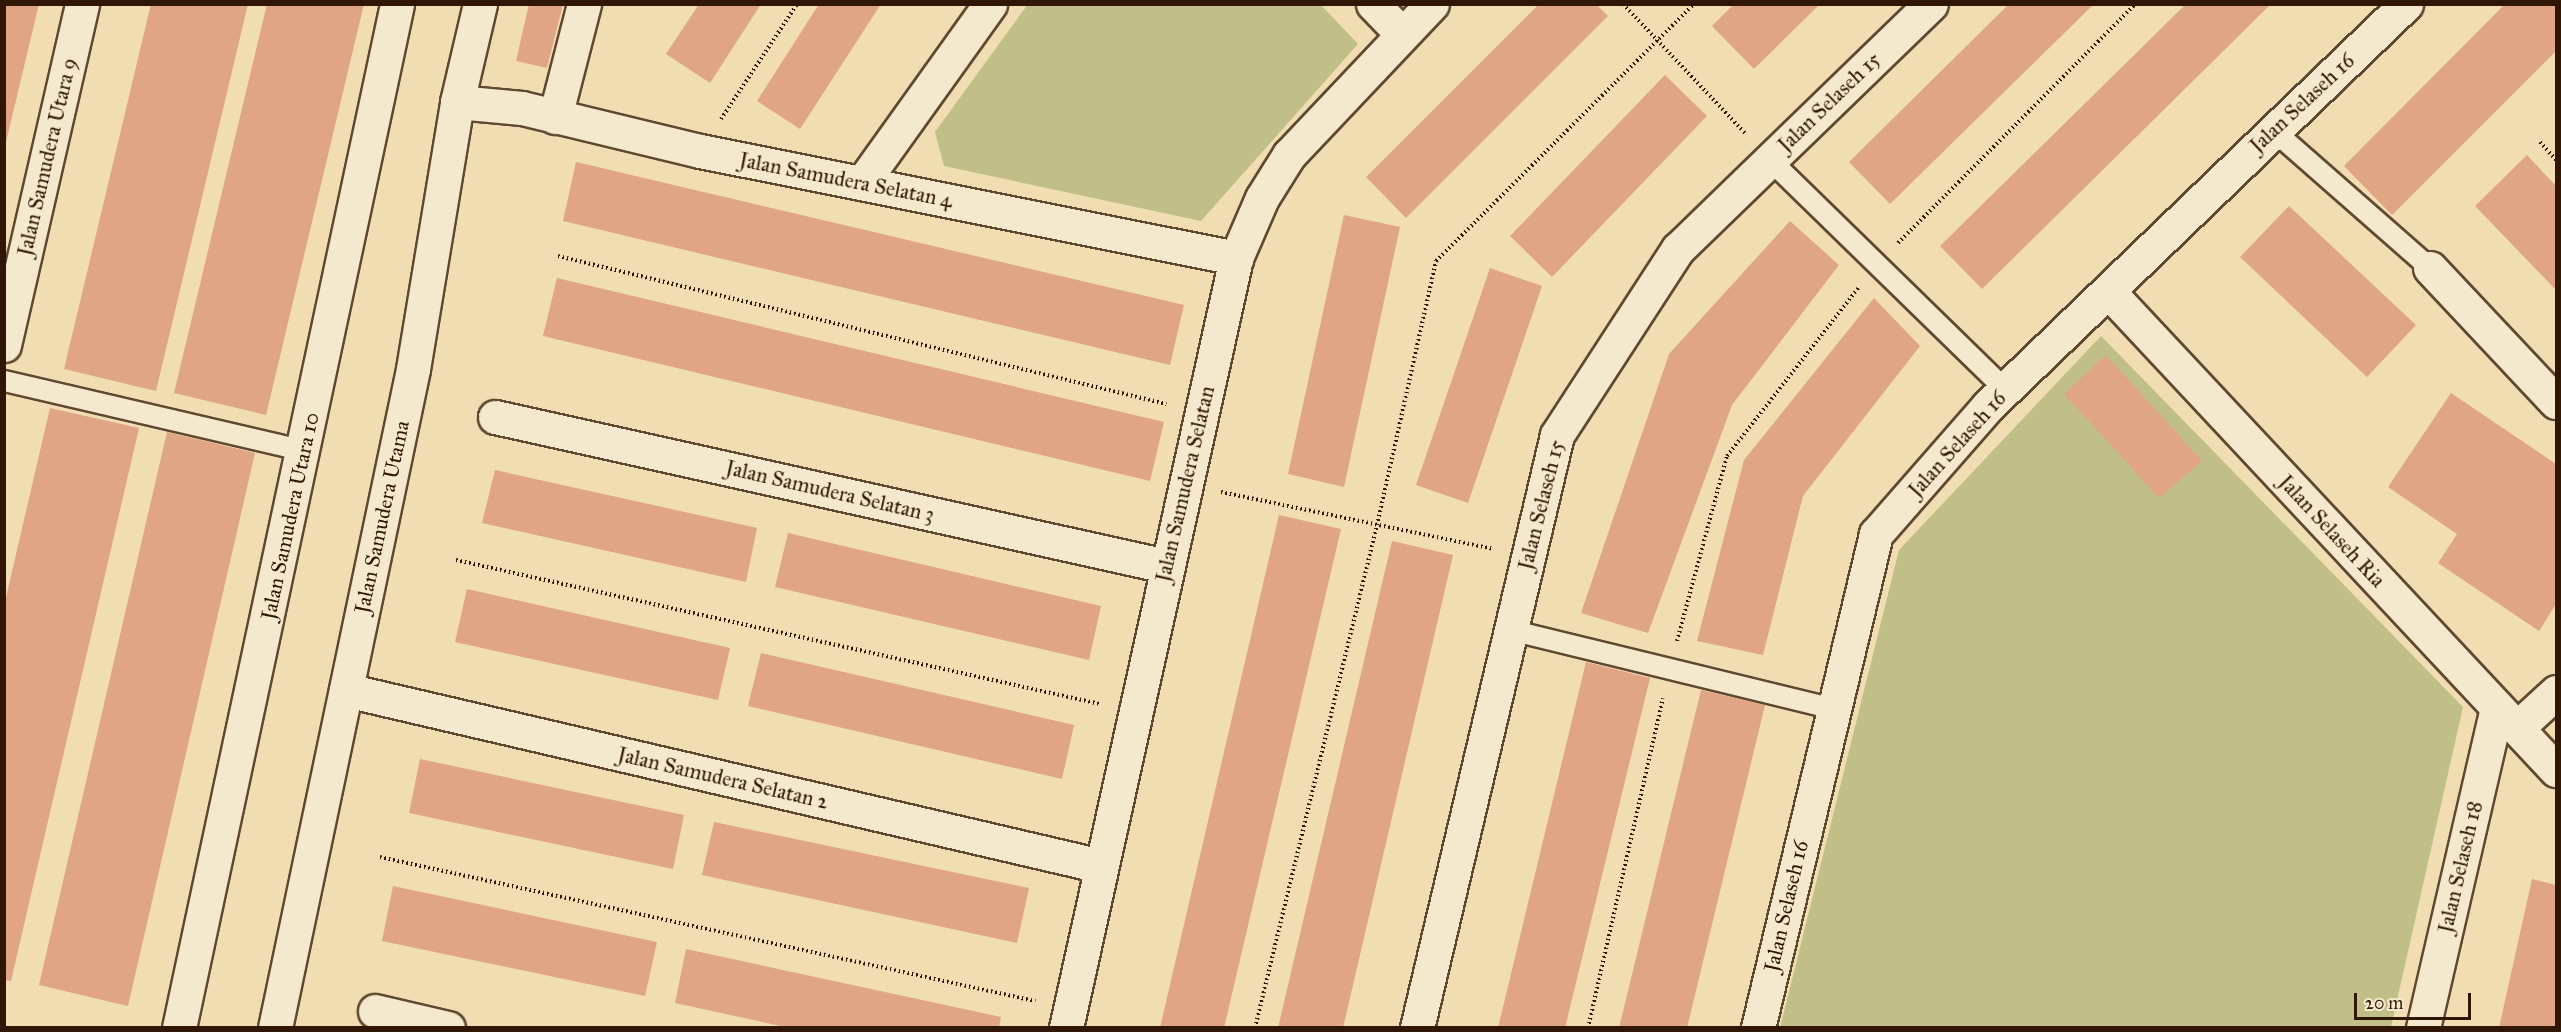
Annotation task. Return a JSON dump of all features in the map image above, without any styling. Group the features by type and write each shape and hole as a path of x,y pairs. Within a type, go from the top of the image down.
{"street":[{"name":"Jalan Samudera Utara 9","path":"4,345 82,4"},
{"name":"Jalan Samudera Utara 10","path":"179,1028 304,451 397,4"},
{"name":"Jalan Samudera Utama","path":"275,1028 413,369 457,102 480,4"},
{"path":"555,117 584,4"},
{"path":"862,183 990,4"},
{"path":"1373,4 1401,33"},
{"name":"Jalan Samudera Selatan","path":"1068,1018 1166,566 1236,258 1262,198 1289,155 1401,33 1432,4"},
{"name":"Jalan Selaseh 15","path":"1417,1028 1557,435 1678,249 1931,4"},
{"name":"Jalan Selaseh 16","path":"1758,1028 1831,708 1876,534 2006,390 2272,130 2406,4"},
{"name":"Jalan Samudera Selatan 4","path":"457,102 522,108 700,151 1236,258"},
{"path":"2430,268 2556,402"},
{"name":"Jalan Selaseh Ria","path":"2108,291 2556,770"},
{"name":"Jalan Samudera Selatan 3","path":"495,417 1166,566"},
{"name":"Jalan Samudera Selatan 2","path":"346,690 1101,866"},
{"path":"2507,717 2556,692"},
{"name":"Jalan Selaseh 18","path":"2423,1028 2507,717"},
{"path":"375,1011 448,1028"}],"lane":[{"path":"2272,130 2430,268"},
{"path":"1770,159 2006,390"},
{"path":"4,381 304,451"},
{"path":"1510,630 1831,708"}],"path":[{"path":"700,151 797,4"},
{"path":"1623,4 1770,159"},
{"path":"1255,1028 1377,525 1436,261 1694,4"},
{"path":"1588,1028 1670,668 1727,456 1877,264 2135,4"},
{"path":"2540,142 2556,160"},
{"path":"558,256 1201,412"},
{"path":"1185,485 1528,557"},
{"path":"456,560 1134,711"},
{"path":"380,857 1068,1018"}],"shaded area":[{"path":"1028,4 1321,5 1358,44 1201,221 944,166 935,132"},
{"path":"2101,336 2463,707 2391,1027 1780,1028 1899,550"}],"building":[{"path":"4,4 39,4 5,146 4,146"},
{"path":"151,4 248,4 156,391 64,369"},
{"path":"267,4 364,4 266,415 174,393"},
{"path":"529,4 563,4 547,68 516,61"},
{"path":"699,4 761,4 710,83 666,54"},
{"path":"819,4 881,4 800,129 757,101"},
{"path":"1539,4 1596,4 1608,16 1406,218 1366,177"},
{"path":"1734,4 1820,4 1754,69 1712,26"},
{"path":"2009,4 2094,4 1890,204 1849,162"},
{"path":"2186,4 2271,4 1982,289 1940,246"},
{"path":"2505,4 2556,4 2556,51 2392,215 2344,166"},
{"path":"1665,75 1707,116 1552,277 1510,236"},
{"path":"2527,155 2556,186 2556,290 2475,206"},
{"path":"576,162 1184,305 1170,365 563,221"},
{"path":"2289,206 2416,325 2367,377 2240,257"},
{"path":"1344,215 1400,227 1344,487 1288,474"},
{"path":"1790,221 1839,265 1732,405 1648,633 1581,613 1669,354"},
{"path":"1490,268 1542,286 1468,503 1416,485"},
{"path":"557,278 1164,422 1150,481 543,336"},
{"path":"1874,298 1920,346 1803,496 1763,655 1697,641 1744,460"},
{"path":"2106,355 2202,461 2159,498 2064,394"},
{"path":"2451,393 2556,464 2556,604 2539,631 2438,563 2457,534 2388,487"},
{"path":"50,408 139,428 11,981 4,980 4,606"},
{"path":"167,432 255,453 128,1006 39,985"},
{"path":"495,470 757,528 746,582 482,523"},
{"path":"1279,515 1341,529 1224,1028 1160,1028"},
{"path":"788,533 1101,606 1089,660 775,587"},
{"path":"1392,541 1453,555 1343,1028 1278,1028"},
{"path":"467,589 730,648 718,700 455,642"},
{"path":"761,653 1074,725 1062,779 748,706"},
{"path":"1586,662 1650,678 1565,1028 1498,1028"},
{"path":"1701,690 1765,705 1687,1028 1619,1028"},
{"path":"420,759 684,815 673,869 409,813"},
{"path":"714,822 1029,888 1017,943 702,875"},
{"path":"2532,879 2556,885 2556,1028 2499,1028"},
{"path":"393,886 657,942 645,996 382,941"},
{"path":"686,949 1001,1017 999,1028 790,1028 675,1003"}]}
